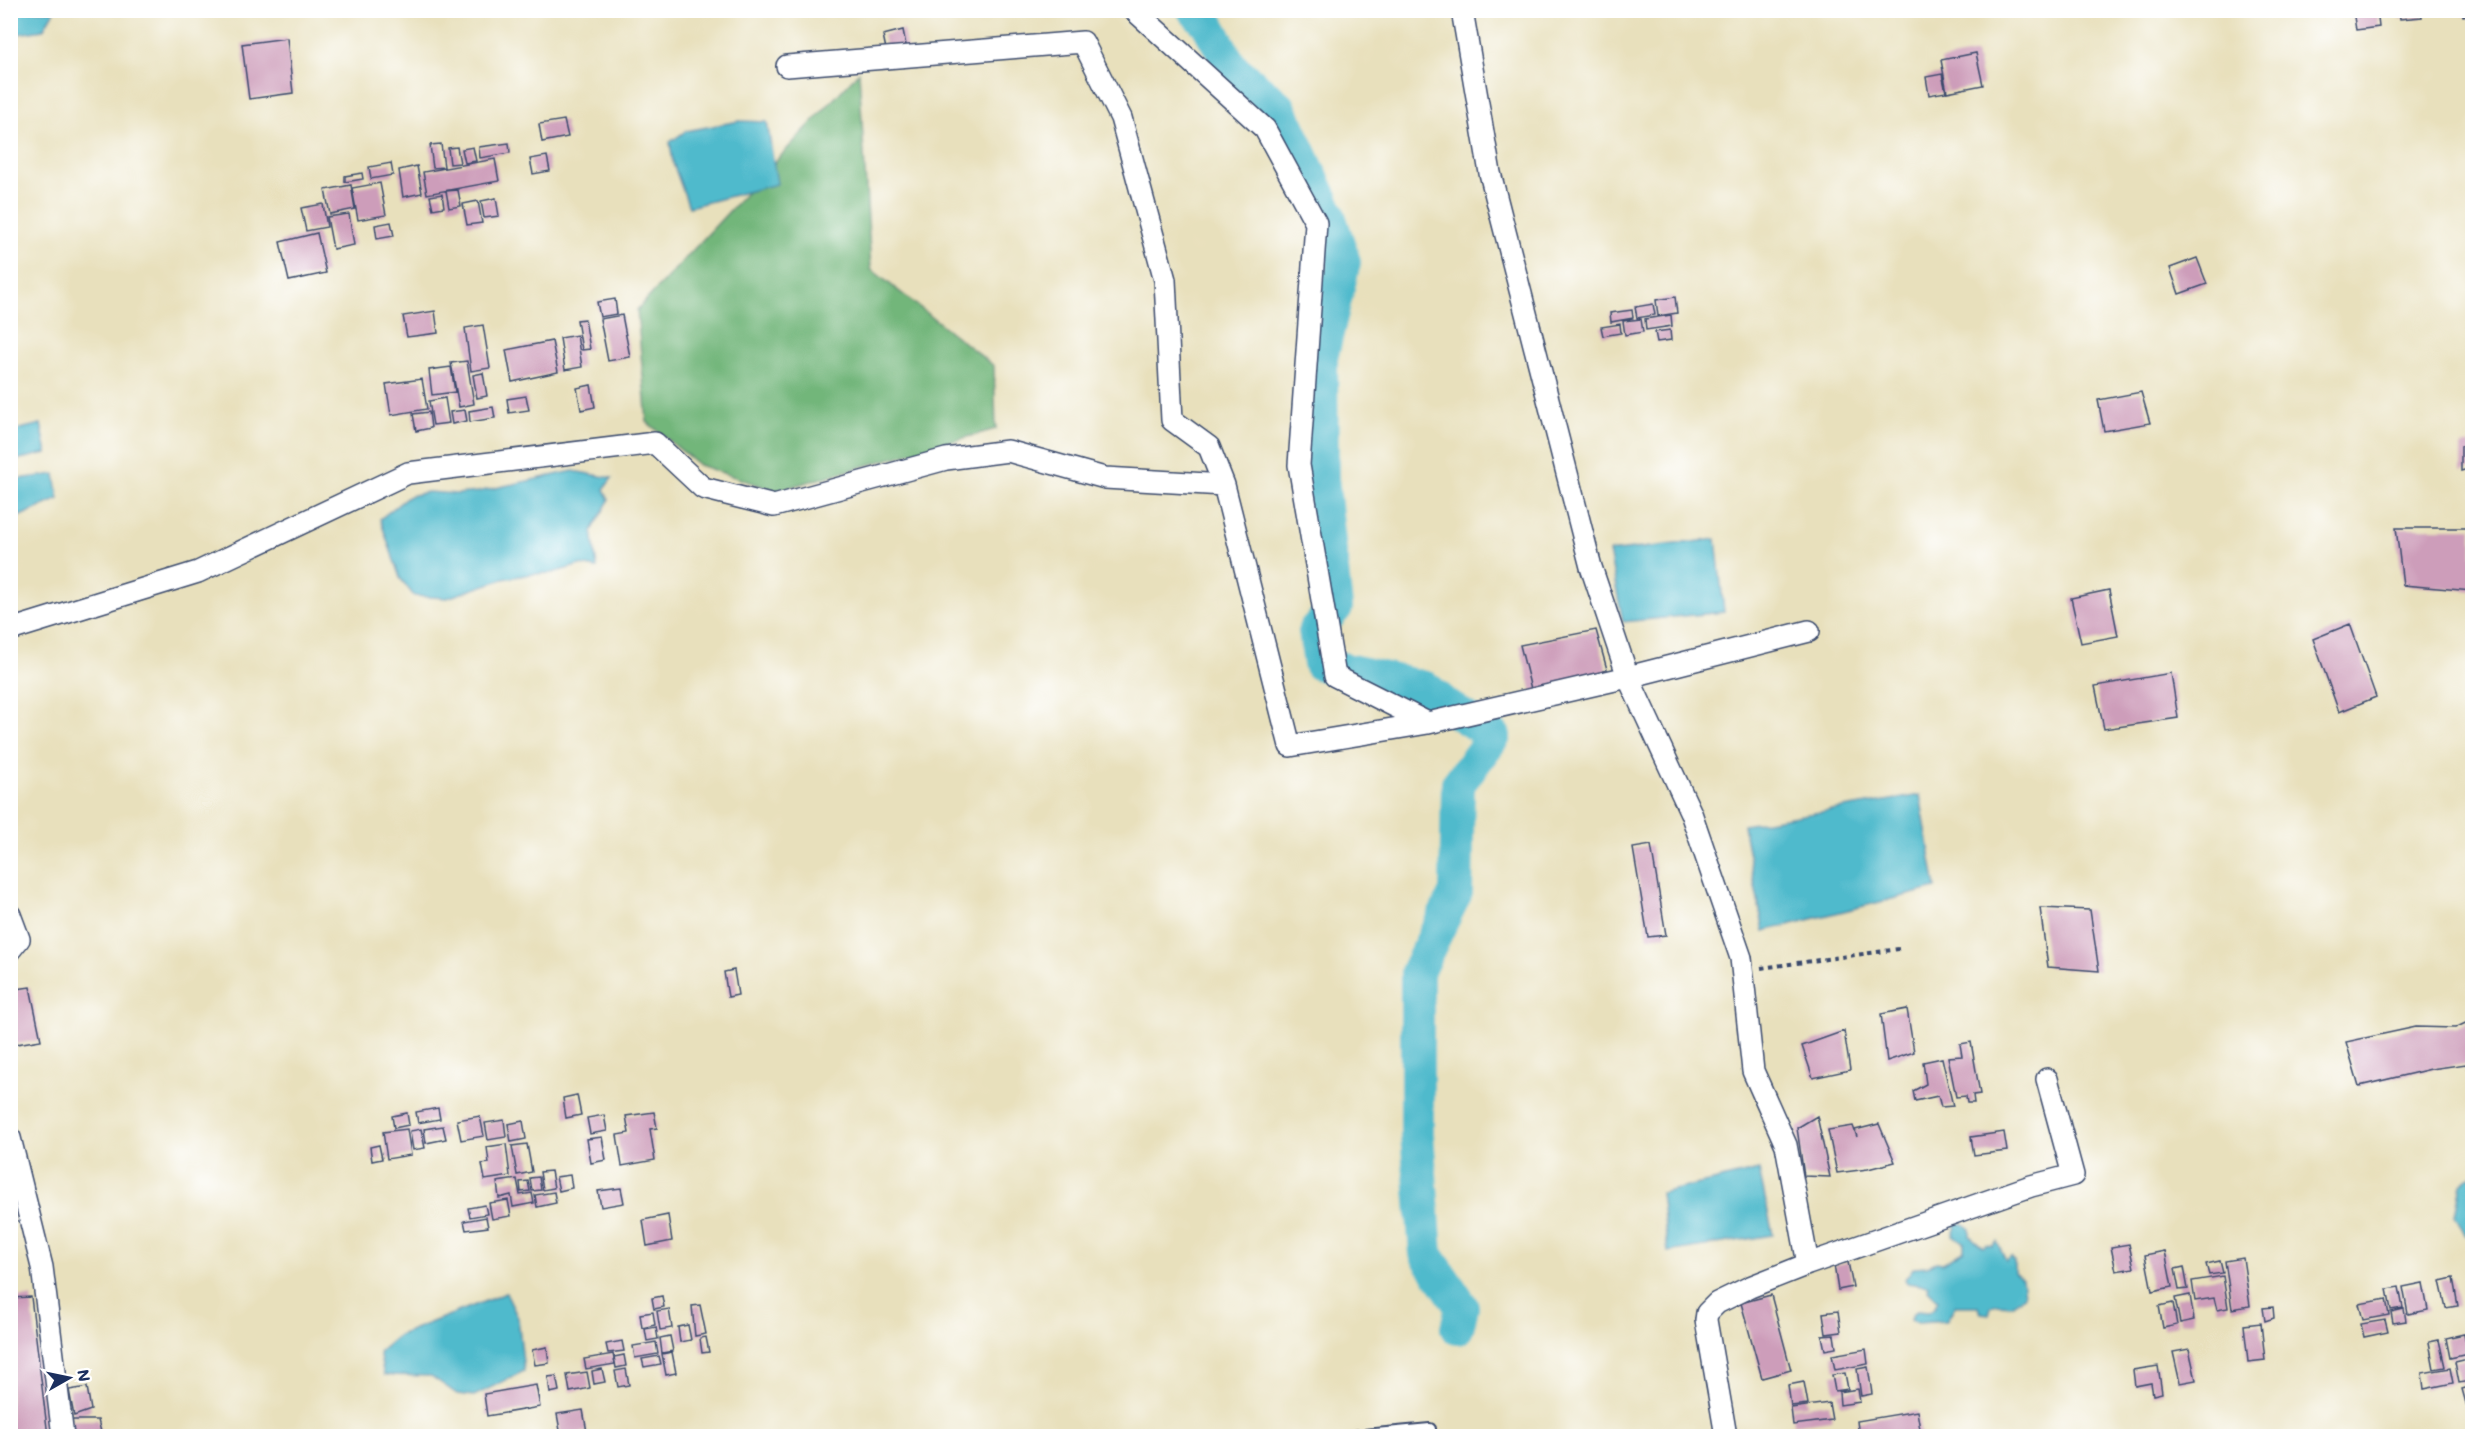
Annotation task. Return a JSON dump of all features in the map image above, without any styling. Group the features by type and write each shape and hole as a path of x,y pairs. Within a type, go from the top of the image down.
{"street":[{"path":"1134,10 1265,129 1316,223 1299,465 1335,676 1428,723"},
{"path":"1462,10 1490,174 1591,567 1628,678 1691,813 1741,958 1754,1071 1786,1145 1808,1264"},
{"path":"787,66 1083,42 1121,118 1165,280 1173,420 1209,447 1224,485 1290,746 1428,723 1628,678 1809,631"},
{"path":"10,630 198,572 408,473 655,442 703,488 774,506 946,459 1008,451 1105,478 1224,485"},
{"path":"10,915 19,939 10,950"},
{"path":"1726,1437 1708,1336 1707,1313 1723,1299 1808,1264 2031,1186 2073,1174 2047,1079"},
{"path":"10,1138 42,1267 63,1437"}],"lane":[{"path":"1354,1437 1430,1429 1430,1437"}],"path":[{"path":"1743,971 1899,949"}],"green space":[{"path":"859,72 871,269 994,366 996,429 776,491 699,465 647,422 637,310"}],"water":[{"path":"10,11 54,11 43,30 11,35"},
{"path":"739,121 767,122 777,184 689,207 673,163 670,142 686,131"},
{"path":"41,424 47,453 11,461 11,431"},
{"path":"573,471 612,478 604,489 609,500 592,531 597,568 580,565 552,573 503,579 447,598 414,596 400,578 380,519 409,496 428,492 457,494 477,492"},
{"path":"55,474 59,499 11,520 11,480"},
{"path":"1716,539 1724,612 1623,622 1609,552"},
{"path":"1920,795 1936,888 1764,931 1743,825"},
{"path":"1759,1170 1773,1235 1668,1252 1661,1193"},
{"path":"2472,1175 2472,1237 2466,1236 2455,1215 2461,1184"},
{"path":"1952,1223 1964,1224 1970,1229 1970,1236 1983,1247 1993,1246 1997,1242 2006,1261 2011,1257 2014,1261 2014,1272 2022,1279 2024,1295 2014,1305 1996,1304 1991,1307 1989,1314 1981,1313 1979,1306 1955,1306 1946,1321 1918,1323 1911,1320 1913,1313 1928,1312 1934,1308 1938,1300 1928,1290 1929,1286 1907,1283 1905,1279 1914,1267 1928,1266 1936,1262 1943,1263 1964,1250 1964,1243 1953,1235 1956,1227"},
{"path":"506,1293 518,1318 524,1371 474,1396 457,1394 431,1376 384,1375 379,1352 399,1335"}],"building":[{"path":"2353,10 2377,10 2379,27 2356,30"},
{"path":"2399,10 2421,10 2422,17 2400,19"},
{"path":"2462,10 2472,10 2472,15 2463,16"},
{"path":"903,30 907,50 887,54 883,35"},
{"path":"287,38 293,93 249,99 242,44"},
{"path":"1976,53 1983,85 1947,92 1941,60"},
{"path":"1942,74 1946,92 1929,95 1926,77"},
{"path":"564,120 568,137 542,142 539,124"},
{"path":"509,143 510,153 480,158 479,147"},
{"path":"441,144 444,167 433,168 430,145"},
{"path":"457,147 460,163 450,164 448,148"},
{"path":"473,147 476,161 465,163 462,149"},
{"path":"547,156 550,171 533,174 530,159"},
{"path":"495,159 499,181 427,194 423,172"},
{"path":"391,163 393,175 371,179 369,167"},
{"path":"417,166 422,193 403,197 399,170"},
{"path":"362,173 363,179 345,182 345,176"},
{"path":"380,183 386,215 358,220 352,188"},
{"path":"351,185 355,209 330,214 325,190"},
{"path":"458,190 461,206 449,208 446,191"},
{"path":"442,194 444,207 433,209 430,196"},
{"path":"496,198 499,216 484,218 481,201"},
{"path":"478,201 482,223 467,225 463,204"},
{"path":"323,204 327,227 306,231 301,208"},
{"path":"349,214 354,245 333,249 327,217"},
{"path":"391,222 394,236 377,239 375,225"},
{"path":"317,233 326,273 289,281 280,242"},
{"path":"2197,258 2207,284 2179,294 2170,268"},
{"path":"1675,297 1677,313 1658,316 1656,300"},
{"path":"615,299 617,314 600,317 597,302"},
{"path":"1653,304 1655,315 1637,318 1635,307"},
{"path":"1632,310 1633,318 1611,322 1610,313"},
{"path":"435,311 438,333 407,337 403,316"},
{"path":"622,315 630,357 608,361 600,319"},
{"path":"1671,315 1672,326 1646,330 1645,319"},
{"path":"585,319 590,349 582,350 577,320"},
{"path":"1641,319 1643,332 1625,335 1623,321"},
{"path":"1620,324 1621,333 1603,336 1601,327"},
{"path":"483,325 490,368 471,371 465,328"},
{"path":"1670,330 1671,340 1657,342 1655,332"},
{"path":"577,335 582,367 565,370 560,338"},
{"path":"552,341 558,372 512,382 506,350"},
{"path":"467,361 474,404 459,407 451,363"},
{"path":"451,367 455,392 432,395 429,370"},
{"path":"483,373 487,396 477,398 473,375"},
{"path":"422,379 427,409 391,415 386,384"},
{"path":"591,385 595,407 581,410 577,388"},
{"path":"2141,392 2150,423 2104,431 2098,400"},
{"path":"526,396 529,410 509,413 507,399"},
{"path":"445,398 449,423 433,425 429,401"},
{"path":"493,407 495,418 470,422 469,411"},
{"path":"465,410 467,421 452,424 450,412"},
{"path":"429,412 431,428 416,431 413,414"},
{"path":"2472,444 2472,468 2461,471 2461,446"},
{"path":"2396,528 2472,528 2472,591 2403,585"},
{"path":"2109,590 2118,636 2081,643 2071,598"},
{"path":"2350,624 2376,697 2339,712 2313,639"},
{"path":"1596,630 1608,673 1532,693 1520,645"},
{"path":"2171,673 2178,718 2104,729 2095,686"},
{"path":"1651,845 1666,935 1648,937 1633,848"},
{"path":"2040,908 2090,910 2099,971 2048,967"},
{"path":"734,970 738,995 728,997 724,972"},
{"path":"30,987 41,1040 10,1045 10,990"},
{"path":"1907,1009 1914,1052 1887,1061 1881,1014"},
{"path":"2472,1020 2472,1081 2466,1064 2431,1069 2359,1086 2346,1042 2416,1027 2455,1028"},
{"path":"1844,1031 1850,1070 1813,1078 1802,1046"},
{"path":"1971,1042 1980,1094 1973,1095 1974,1103 1967,1103 1966,1096 1956,1097 1948,1057 1962,1056 1960,1044"},
{"path":"1942,1058 1953,1106 1941,1107 1938,1096 1915,1101 1913,1091 1926,1084 1923,1062"},
{"path":"577,1095 581,1115 566,1118 563,1098"},
{"path":"438,1108 440,1119 418,1123 416,1112"},
{"path":"654,1112 657,1128 650,1129 655,1160 622,1166 617,1135 629,1133 626,1116"},
{"path":"407,1113 409,1125 394,1128 392,1116"},
{"path":"604,1115 607,1131 590,1134 587,1118"},
{"path":"480,1116 484,1136 461,1140 457,1120"},
{"path":"1817,1116 1830,1177 1804,1176 1797,1128"},
{"path":"504,1120 506,1137 488,1140 485,1123"},
{"path":"523,1121 526,1139 511,1142 508,1124"},
{"path":"1879,1124 1895,1162 1868,1169 1837,1173 1828,1130 1853,1126 1857,1137 1855,1130"},
{"path":"443,1126 446,1139 426,1143 424,1129"},
{"path":"407,1129 411,1155 387,1159 383,1132"},
{"path":"421,1129 425,1148 413,1150 410,1131"},
{"path":"2004,1132 2007,1151 1974,1155 1971,1137"},
{"path":"602,1137 606,1160 591,1163 587,1139"},
{"path":"506,1144 510,1176 485,1180 482,1164 489,1163 487,1147"},
{"path":"527,1144 532,1172 517,1175 512,1146"},
{"path":"379,1145 382,1159 372,1161 370,1147"},
{"path":"551,1171 554,1188 543,1190 540,1172"},
{"path":"570,1175 572,1188 559,1191 556,1177"},
{"path":"539,1177 541,1190 532,1191 530,1178"},
{"path":"517,1179 520,1195 532,1193 534,1203 513,1207 511,1195 499,1198 497,1182"},
{"path":"528,1181 530,1191 521,1192 520,1182"},
{"path":"621,1188 624,1203 601,1207 598,1191"},
{"path":"554,1192 556,1203 537,1207 535,1195"},
{"path":"508,1200 511,1216 492,1219 489,1203"},
{"path":"485,1205 487,1214 470,1217 468,1208"},
{"path":"668,1215 672,1241 647,1246 643,1220"},
{"path":"486,1217 488,1227 466,1230 464,1221"},
{"path":"2129,1244 2134,1268 2116,1271 2111,1247"},
{"path":"2165,1251 2172,1287 2152,1291 2145,1255"},
{"path":"2243,1258 2250,1306 2232,1309 2225,1261"},
{"path":"2220,1261 2223,1273 2209,1275 2206,1264"},
{"path":"1848,1262 1853,1287 1838,1290 1834,1265"},
{"path":"2184,1267 2188,1289 2179,1290 2175,1269"},
{"path":"2223,1276 2228,1308 2217,1310 2214,1298 2195,1301 2192,1281"},
{"path":"2453,1278 2458,1306 2446,1308 2440,1281"},
{"path":"2423,1283 2428,1310 2408,1314 2403,1287"},
{"path":"2399,1287 2403,1308 2391,1310 2387,1289"},
{"path":"1771,1295 1791,1370 1762,1378 1741,1303"},
{"path":"2190,1295 2194,1320 2180,1323 2175,1298"},
{"path":"662,1296 664,1307 654,1309 652,1298"},
{"path":"31,1297 48,1436 10,1436 10,1298"},
{"path":"2386,1299 2389,1315 2363,1320 2359,1304"},
{"path":"2173,1303 2177,1325 2163,1328 2159,1306"},
{"path":"700,1305 706,1334 695,1336 692,1306"},
{"path":"2273,1307 2274,1318 2265,1321 2263,1308"},
{"path":"669,1309 672,1328 660,1330 657,1311"},
{"path":"2404,1309 2406,1321 2393,1323 2391,1312"},
{"path":"1838,1311 1841,1332 1826,1334 1823,1313"},
{"path":"653,1312 655,1325 642,1328 640,1314"},
{"path":"2385,1320 2388,1332 2364,1337 2361,1324"},
{"path":"2261,1323 2265,1360 2248,1362 2244,1325"},
{"path":"688,1325 691,1340 680,1342 678,1327"},
{"path":"656,1327 658,1339 647,1341 645,1329"},
{"path":"2472,1330 2472,1356 2471,1356 2467,1332"},
{"path":"2464,1334 2468,1354 2450,1358 2446,1338"},
{"path":"1834,1335 1836,1348 1825,1350 1822,1336"},
{"path":"670,1336 673,1351 662,1353 660,1338"},
{"path":"706,1337 709,1352 702,1353 700,1338"},
{"path":"2439,1340 2445,1367 2434,1369 2429,1342"},
{"path":"622,1341 624,1351 608,1353 606,1344"},
{"path":"656,1342 658,1354 635,1358 633,1346"},
{"path":"547,1347 549,1363 535,1365 532,1350"},
{"path":"1866,1349 1868,1364 1835,1370 1832,1355"},
{"path":"2189,1349 2196,1380 2180,1383 2173,1352"},
{"path":"672,1352 676,1373 666,1375 662,1354"},
{"path":"613,1354 615,1364 586,1369 584,1359"},
{"path":"624,1355 626,1366 616,1368 614,1357"},
{"path":"659,1356 661,1364 644,1367 642,1359"},
{"path":"2468,1359 2472,1381 2459,1383 2455,1362"},
{"path":"2158,1366 2162,1393 2153,1395 2151,1383 2135,1386 2133,1370"},
{"path":"1868,1367 1872,1394 1861,1396 1857,1369"},
{"path":"2450,1368 2453,1383 2424,1389 2422,1373"},
{"path":"602,1369 605,1382 594,1384 592,1371"},
{"path":"626,1369 629,1385 618,1387 615,1371"},
{"path":"587,1372 590,1388 570,1392 567,1375"},
{"path":"1845,1373 1848,1389 1835,1391 1832,1375"},
{"path":"556,1376 559,1391 550,1393 548,1377"},
{"path":"1804,1382 1808,1404 1791,1406 1788,1385"},
{"path":"536,1385 540,1407 487,1416 484,1394"},
{"path":"2472,1386 2472,1406 2467,1407 2462,1389"},
{"path":"87,1387 91,1410 74,1416 69,1390"},
{"path":"1858,1389 1860,1402 1840,1405 1839,1392"},
{"path":"1829,1403 1832,1420 1793,1425 1791,1408"},
{"path":"583,1410 587,1432 561,1436 557,1414"},
{"path":"1917,1411 1921,1436 1859,1436 1857,1421"},
{"path":"70,1420 98,1420 102,1436 72,1436"}],"waterway":[{"path":"1194,10 1207,23 1231,67 1279,107 1328,213 1344,262 1321,358 1322,477 1336,607 1315,630 1320,664 1426,688 1447,706 1494,736 1458,784 1456,892 1417,972 1417,1134 1426,1254 1462,1307 1457,1328"}]}
